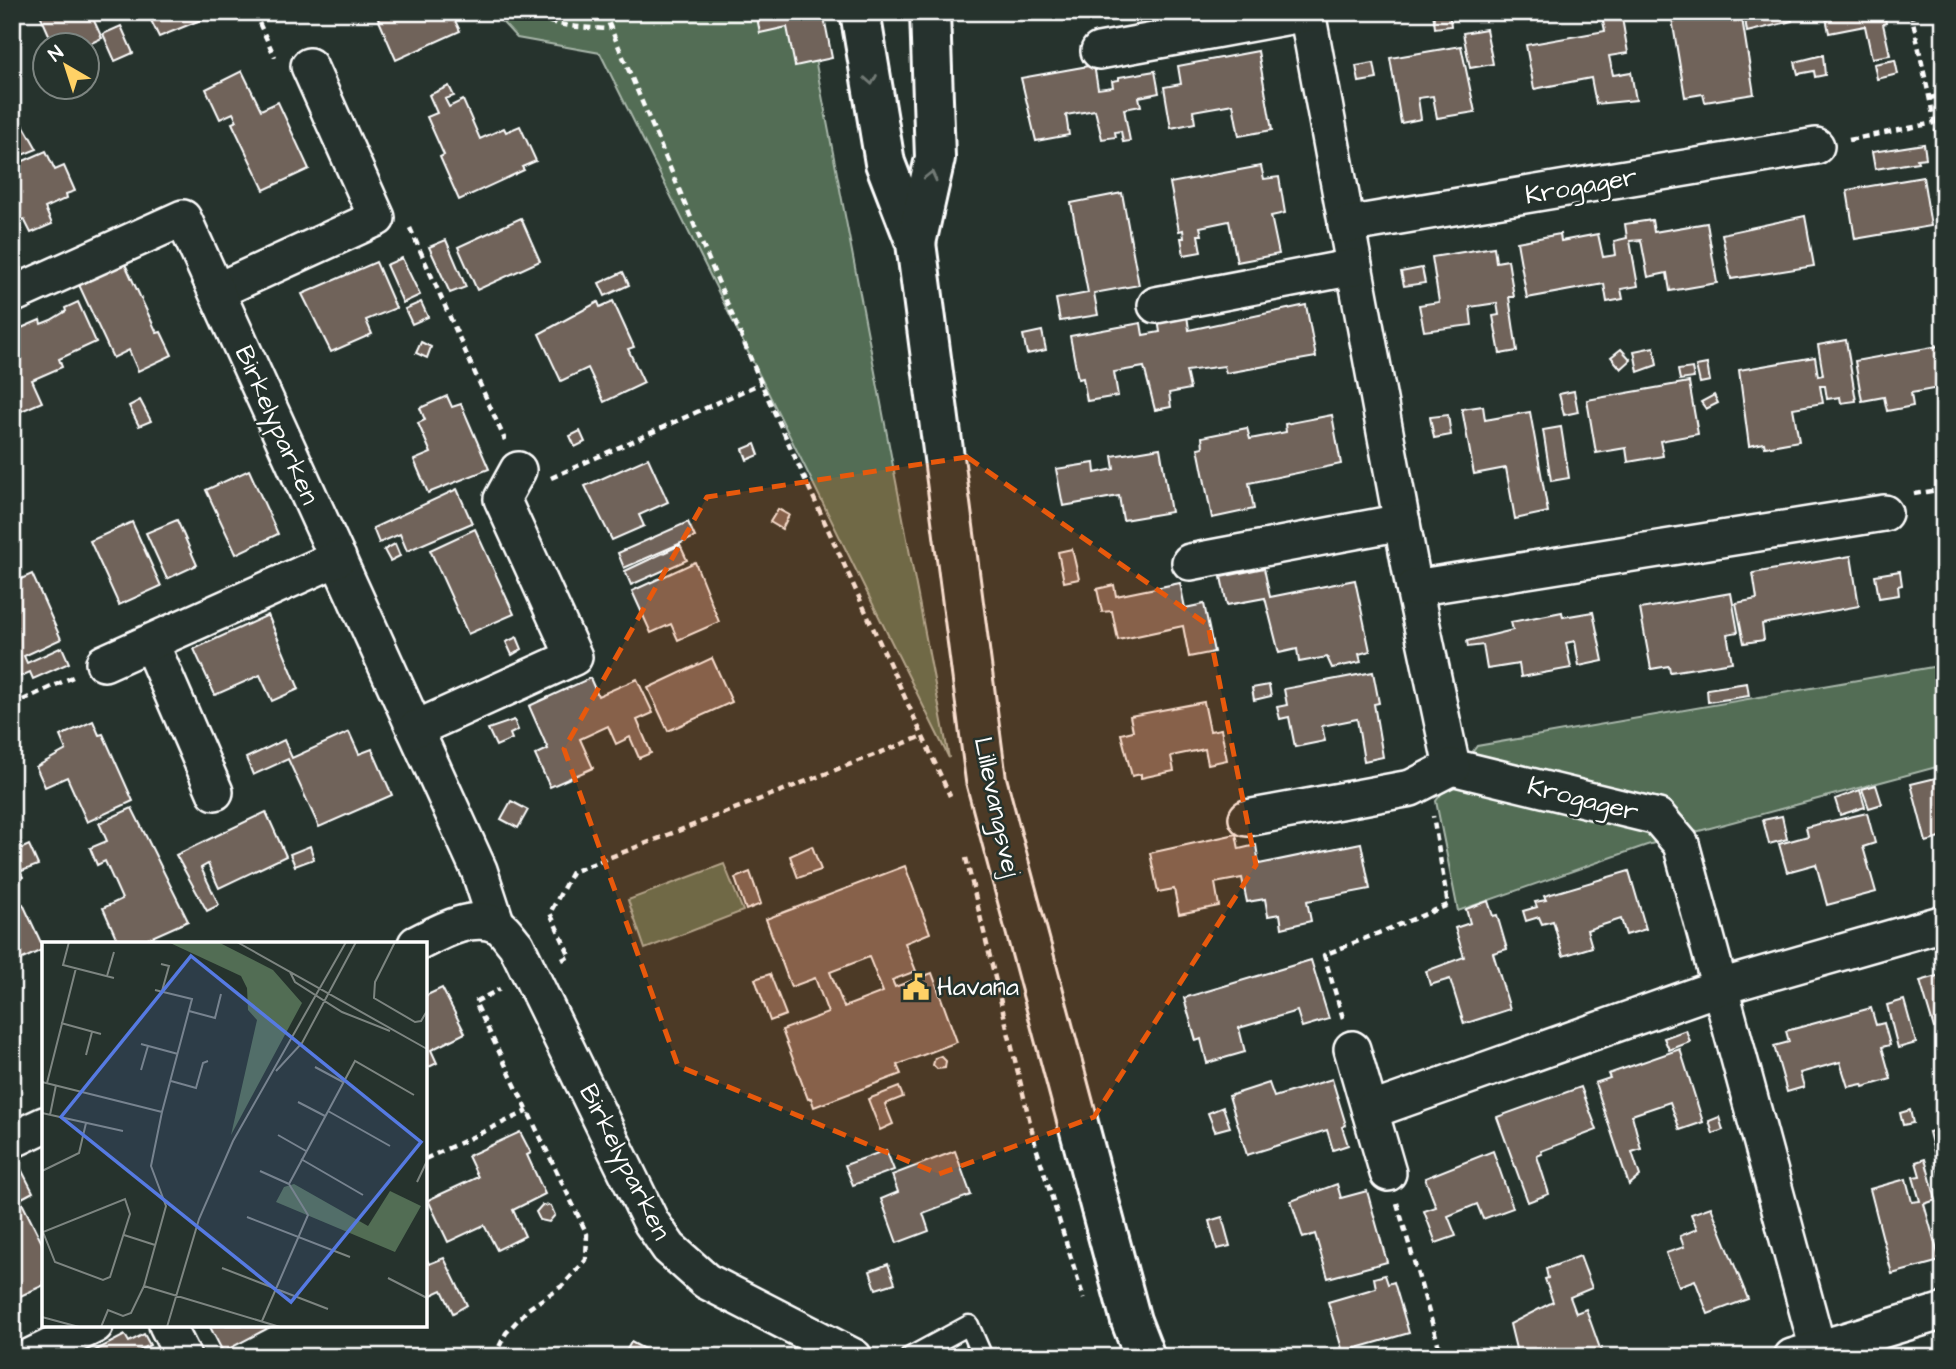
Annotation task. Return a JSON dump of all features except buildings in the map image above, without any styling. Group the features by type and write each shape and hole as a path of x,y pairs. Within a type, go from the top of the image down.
{"street":[{"name":"Lillevangsvej","path":"860,12 886,163 916,243 986,780 1127,1308 1145,1357"},
{"name":"Lillevangsvej","path":"916,243 935,158 930,12"},
{"path":"1099,51 1307,13 1414,588 1452,767 1411,788 1247,818"},
{"path":"217,291 377,218 309,66"},
{"name":"Krogager","path":"1346,225 1816,146"},
{"name":"Birkelyparken","path":"12,295 184,218 479,870 497,925 516,945 651,1223 669,1248 706,1281 854,1357"},
{"path":"1156,305 1354,267"},
{"path":"415,729 574,657 510,484"},
{"path":"1414,588 1884,513"},
{"path":"1190,562 1402,522"},
{"path":"104,663 338,558"},
{"path":"151,644 215,792"},
{"name":"Krogager","path":"1452,767 1658,817 1681,844 1720,987 1810,1354 1944,1311"},
{"path":"420,942 450,927 474,922 497,925"},
{"path":"1370,1111 1720,987 1944,923"},
{"path":"1352,1049 1388,1173"},
{"path":"12,1140 42,1126"},
{"path":"30,1357 91,1327"},
{"path":"168,1327 183,1357"}],"lane":[{"path":"910,1357 969,1325 983,1357"}],"path":[{"path":"254,12 275,58 309,66"},
{"path":"527,12 542,21 569,27 609,29"},
{"path":"604,12 761,383 952,800"},
{"path":"1911,12 1944,166"},
{"path":"1930,98 1944,95"},
{"path":"1816,146 1934,123"},
{"path":"377,218 408,223 510,484 761,383"},
{"path":"12,705 104,663"},
{"path":"494,1357 506,1333 528,1309 562,1286 586,1260 587,1234 475,1002 570,956 550,914 572,872 923,736"},
{"path":"1352,1049 1324,955 1448,905 1430,798 1452,767"},
{"path":"965,853 1036,1147 1086,1304"},
{"path":"427,1158 527,1111"},
{"path":"1388,1173 1442,1357"}],"highlighted area":[{"path":"967,457 1208,625 1256,865 1094,1117 939,1174 678,1066 564,749 707,497"}],"green space":[{"path":"493,12 806,12 949,758 600,53 517,38"},
{"path":"1944,665 1944,765 1647,845 1458,911 1436,801 1477,746"},
{"path":"724,864 743,911 645,949 628,900"}],"place":[{"name":"Havana","path":"916,987"}]}
